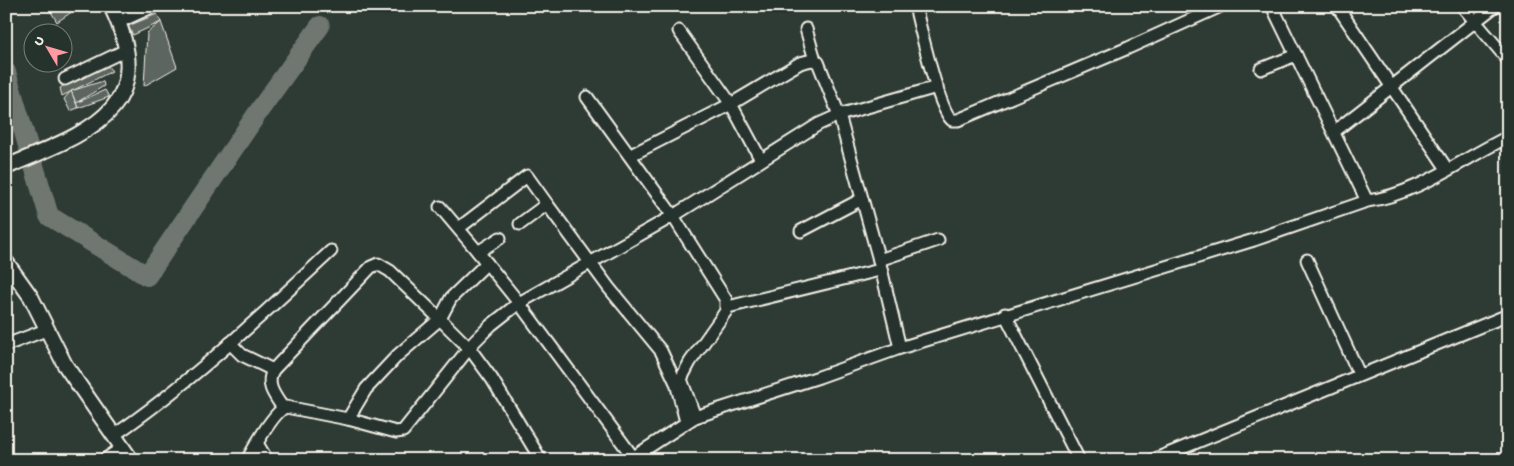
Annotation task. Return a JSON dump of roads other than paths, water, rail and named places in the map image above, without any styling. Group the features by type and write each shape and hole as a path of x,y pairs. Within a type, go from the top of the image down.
{"main road":[{"path":"6,167 92,126 113,108 126,85 126,50 119,22 111,6"},
{"path":"6,262 31,297 64,365 131,460"}],"street":[{"path":"119,22 154,6"},
{"path":"915,6 937,87 949,118 958,120 1128,48 1221,6"},
{"path":"1272,6 1335,131 1367,201"},
{"path":"1337,6 1393,86 1447,169"},
{"path":"1462,6 1508,60"},
{"path":"1335,131 1495,6"},
{"path":"806,29 815,60 820,64 839,114 880,265 900,348"},
{"path":"679,31 730,104 761,160"},
{"path":"65,79 126,50"},
{"path":"1262,70 1296,54"},
{"path":"631,155 730,104 800,63 815,60"},
{"path":"541,460 492,379 470,349 390,271 378,264 363,274 273,370 269,379 270,388 283,408 348,419 396,432 403,431 435,388 470,349 490,324 519,303 673,216 818,124 839,114 937,87"},
{"path":"588,98 631,155 673,216 722,291 728,307"},
{"path":"440,207 519,303 631,459 691,419 1005,314 1254,240 1367,201 1383,199 1407,190 1508,137"},
{"path":"459,228 527,176 589,262 661,351 691,419"},
{"path":"801,231 862,200"},
{"path":"520,224 547,204"},
{"path":"478,252 500,238"},
{"path":"691,419 681,379 690,362 728,307 880,265 938,240"},
{"path":"114,436 142,416 230,344 331,251"},
{"path":"1308,260 1359,374"},
{"path":"348,419 366,389 398,355 440,319 452,298 487,263"},
{"path":"1005,314 1079,460"},
{"path":"1153,460 1359,374 1508,315"},
{"path":"6,345 46,330"},
{"path":"230,344 242,354 273,370"},
{"path":"246,460 283,408"},
{"path":"258,443 267,460"},
{"path":"104,460 122,448"}],"waterway":[{"path":"6,72 49,216 147,276 261,108 320,26"}]}
